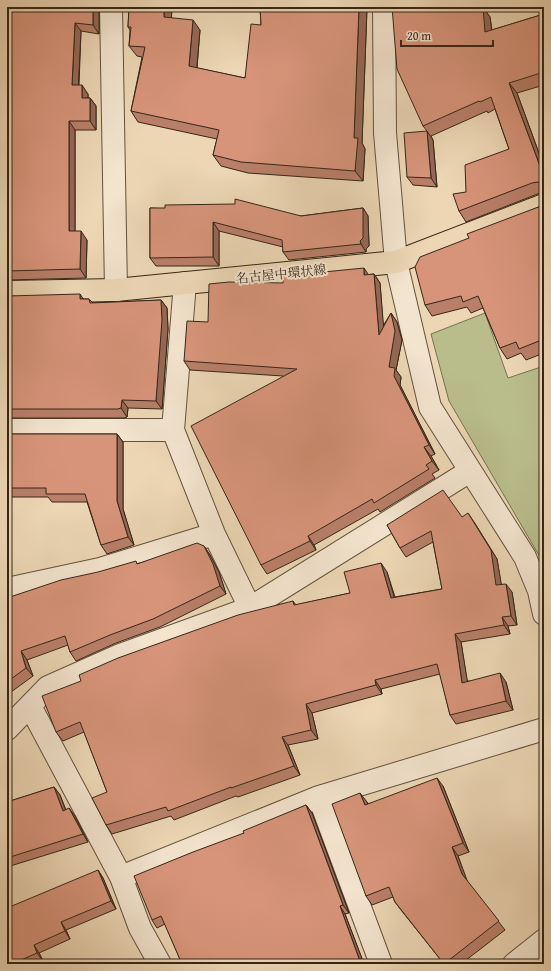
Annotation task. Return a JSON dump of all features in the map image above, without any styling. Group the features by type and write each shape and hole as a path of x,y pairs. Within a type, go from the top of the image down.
{"main road":[{"name":"名古屋中環状線","path":"7,292 116,290 396,262 544,205"}],"street":[{"path":"111,7 116,290"},
{"path":"384,7 385,133 396,262 430,407 525,557 542,591 544,614"},
{"path":"185,283 173,430 214,534 250,608"},
{"path":"7,430 173,430"},
{"path":"7,729 48,687 120,655 250,608 470,471"},
{"path":"7,589 100,568 214,534"},
{"path":"30,706 121,877 140,928 160,964"},
{"path":"121,877 319,796 544,729"},
{"path":"319,796 381,964"},
{"path":"514,964 544,940"}],"green space":[{"path":"485,313 508,378 544,366 544,564 449,401 431,334"}],"building":[{"path":"7,7 93,7 93,25 75,23 72,85 82,85 82,98 90,98 90,121 69,121 69,231 81,231 80,269 7,271"},
{"path":"129,7 164,7 164,17 193,20 189,66 245,78 251,24 261,25 260,7 359,7 354,138 358,138 355,171 241,162 213,155 219,130 131,111 145,47 129,46 131,27 128,27"},
{"path":"392,7 483,7 485,32 544,14 544,72 509,83 544,177 544,184 538,182 532,183 459,211 453,194 466,192 465,165 509,149 491,97 423,126 397,69"},
{"path":"427,131 431,178 407,177 404,133"},
{"path":"235,199 301,216 363,208 363,238 360,241 361,244 283,252 282,240 213,222 213,257 150,258 150,208 165,208 165,205 235,204"},
{"path":"544,204 544,339 519,349 516,342 500,348 478,296 463,302 461,296 425,305 415,267 420,257 469,238 467,234"},
{"path":"364,268 364,275 374,274 379,335 391,313 395,331 389,367 395,368 394,376 429,445 424,447 432,461 426,465 429,469 374,503 372,499 308,536 310,541 261,565 191,426 297,369 184,361 187,321 208,322 209,284 229,282 283,283 283,276"},
{"path":"80,294 80,299 89,299 90,303 161,300 162,320 156,401 122,400 121,408 118,409 7,409 7,296"},
{"path":"7,434 117,434 117,501 128,537 101,545 85,494 46,494 46,488 7,488"},
{"path":"443,490 462,517 468,513 491,550 496,585 506,584 511,616 502,617 504,625 455,634 462,683 500,673 506,701 450,715 437,664 375,680 376,685 306,704 311,730 282,737 294,766 231,787 168,811 166,807 106,825 92,798 107,792 80,722 56,732 42,696 81,681 79,675 118,658 238,615 293,601 294,605 350,593 344,572 381,563 391,598 442,589 431,531 400,548 387,525"},
{"path":"197,543 204,546 213,564 220,586 153,619 70,652 65,636 21,651 26,668 7,682 7,598 61,580 98,572 136,561 137,564"},
{"path":"437,778 463,843 452,847 462,874 499,921 444,964 395,902 389,887 366,896 332,804 360,793 365,805"},
{"path":"54,787 63,811 69,808 83,834 7,858 7,802"},
{"path":"306,805 343,905 340,906 361,964 182,964 161,916 152,920 134,876 244,833 243,831"},
{"path":"98,870 111,901 61,922 65,931 34,945 37,953 12,964 7,964 7,908"}]}
